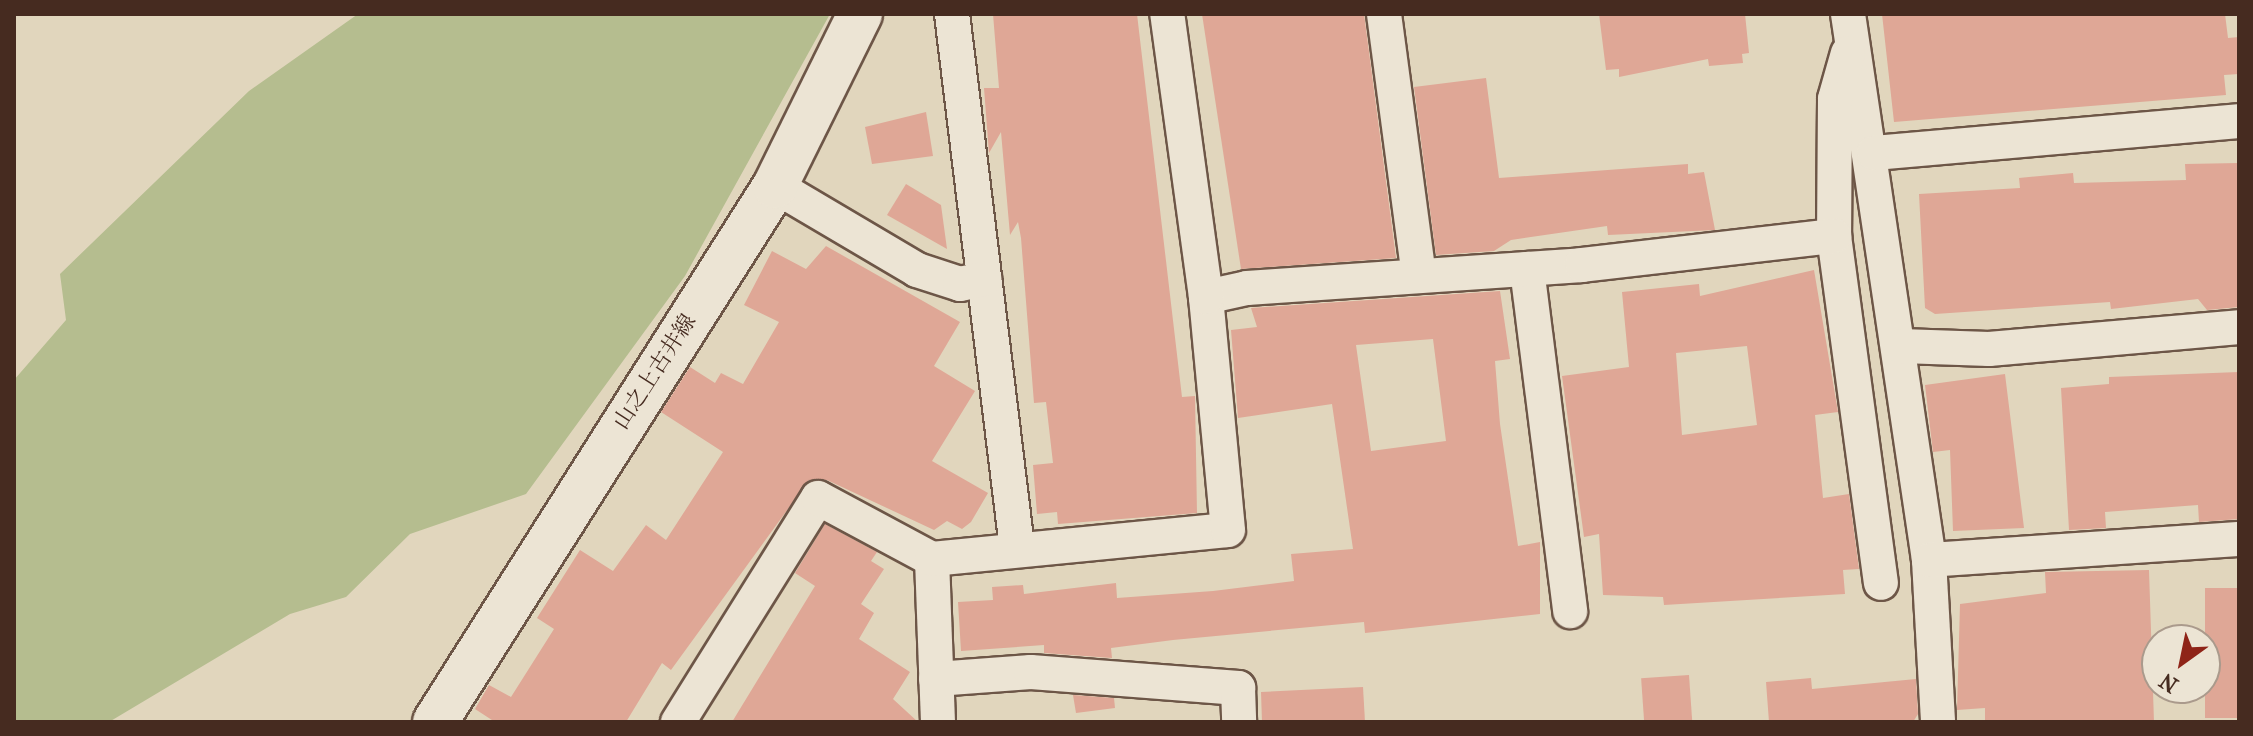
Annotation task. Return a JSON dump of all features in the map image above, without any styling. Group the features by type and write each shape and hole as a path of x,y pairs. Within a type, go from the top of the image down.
{"main road":[{"name":"山之上古井線","path":"435,722 775,186 860,14"}],"street":[{"path":"952,14 1017,547"},
{"path":"678,722 818,498 932,559 1017,547 1228,530 1206,297 1167,14"},
{"path":"1384,14 1419,276"},
{"path":"1850,27 1874,153 1929,560 1938,722"},
{"path":"1850,27 1835,99 1834,236 1881,583"},
{"path":"1874,153 2239,121"},
{"path":"775,186 917,270 960,284 984,279"},
{"path":"1206,297 1247,288 1527,269 1834,236"},
{"path":"1527,269 1570,611"},
{"path":"1901,346 1989,349 2239,327"},
{"path":"1929,560 2239,539"},
{"path":"932,559 938,722"},
{"path":"936,679 1031,672 1238,688 1239,722"}],"green space":[{"path":"358,14 830,14 685,276 526,494 410,534 346,597 290,614 109,722 14,722 14,380 66,320 60,274 249,91"}],"building":[{"path":"993,14 1137,14 1182,397 1195,396 1197,513 1058,524 1057,512 1037,514 1033,465 1053,463 1046,402 1034,403 1021,238 1018,222 1010,235 1001,132 989,153 984,88 999,88"},
{"path":"1202,14 1364,14 1396,258 1241,269"},
{"path":"1599,14 1745,14 1749,53 1742,54 1743,63 1709,66 1708,59 1619,77 1619,69 1606,70"},
{"path":"1882,14 2225,14 2228,38 2239,37 2239,74 2224,75 2226,95 1894,122"},
{"path":"1486,78 1499,178 1688,164 1688,174 1704,172 1715,230 1608,235 1607,226 1511,240 1494,251 1436,255 1414,87"},
{"path":"926,112 933,156 872,164 865,127"},
{"path":"2239,163 2239,307 2207,310 2198,299 2111,309 2110,302 1935,314 1925,308 1919,194 2020,188 2019,178 2073,173 2074,183 2186,180 2185,164"},
{"path":"906,184 941,205 947,249 887,215"},
{"path":"826,246 960,322 934,366 975,391 932,461 988,493 971,522 962,529 947,521 934,530 827,480 809,480 671,670 662,663 626,722 495,722 475,709 489,685 511,697 554,629 537,618 580,550 613,571 646,525 666,540 723,452 661,412 690,367 715,383 721,373 743,384 779,322 744,305 772,251 806,269"},
{"path":"1814,270 1838,412 1815,415 1823,498 1849,494 1859,569 1843,570 1845,594 1664,605 1663,597 1603,595 1599,534 1584,537 1562,376 1629,367 1622,292 1699,284 1700,296","holes":["1747,346 1757,425 1682,435 1676,353"]},
{"path":"1500,291 1510,359 1495,361 1500,424 1518,546 1540,542 1540,614 1365,633 1364,622 1173,640 1111,648 1112,658 1044,653 1044,645 961,651 958,602 993,600 992,587 1023,585 1024,594 1116,583 1117,598 1213,591 1294,581 1291,554 1353,549 1332,404 1238,418 1231,330 1257,327 1251,308","holes":["1433,339 1446,441 1371,451 1356,345"]},
{"path":"2239,372 2239,519 2199,522 2198,505 2105,512 2106,528 2069,530 2061,388 2109,384 2109,377"},
{"path":"2005,374 2024,528 1953,531 1950,450 1933,452 1925,385"},
{"path":"825,524 877,552 871,561 884,569 861,604 874,613 859,639 910,672 893,699 918,722 732,722 815,586 795,573"},
{"path":"2149,570 2151,624 2141,624 2141,704 2153,704 2154,722 1985,722 1985,708 1957,710 1960,604 2046,593 2045,572"},
{"path":"2205,588 2239,588 2239,718 2205,718 2205,704 2221,704 2221,624 2205,624"},
{"path":"1689,675 1692,722 1644,722 1641,678"},
{"path":"1811,678 1812,689 1916,679 1918,714 1913,722 1769,722 1766,682"},
{"path":"1363,687 1365,722 1262,722 1261,692"},
{"path":"1073,695 1114,698 1115,708 1076,713"}]}
